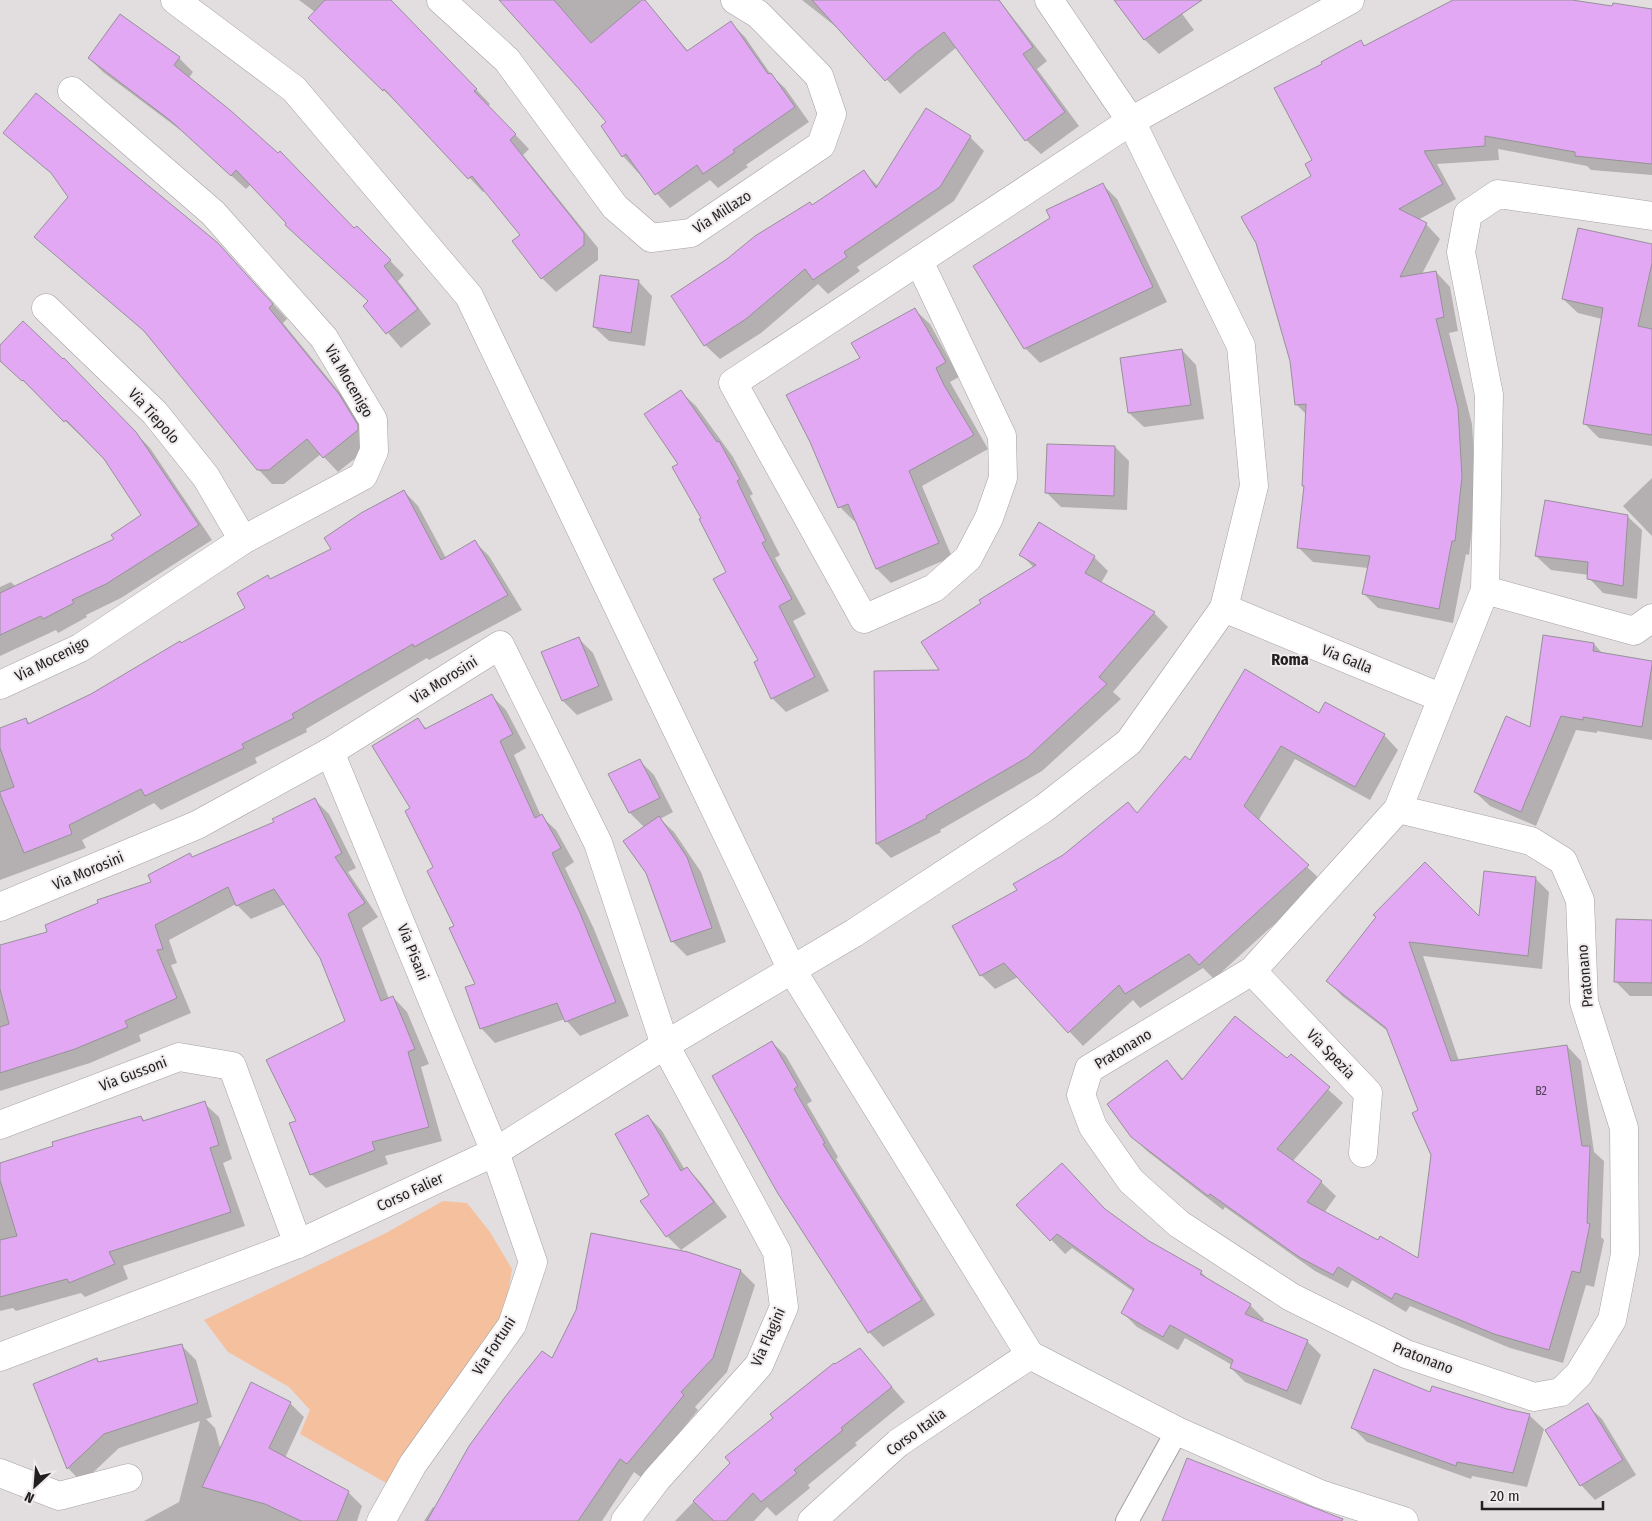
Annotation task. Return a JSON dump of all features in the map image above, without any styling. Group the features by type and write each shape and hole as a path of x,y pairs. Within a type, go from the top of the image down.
{"street":[{"path":"175,0 294,89 469,296 792,970 1030,1355 1178,1432 1320,1494 1404,1521"},
{"name":"Via Millazo","path":"441,0 507,60 615,207 651,238 691,234 821,145 832,114 819,76 758,14 735,0"},
{"path":"1049,0 1131,121 1241,346 1254,486 1224,608"},
{"path":"919,261 1002,436 1003,478 989,518 968,558 934,588 864,619 733,383 1131,121 1350,0"},
{"name":"Via Mocenigo","path":"0,685 80,648 243,540 363,476 374,451 373,420 324,338 213,213 72,91"},
{"path":"1398,809 1486,590 1489,395 1461,252 1468,214 1498,194 1652,216"},
{"name":"Via Tiepolo","path":"46,308 155,413 206,477 243,540"},
{"path":"1486,590 1634,631 1652,618"},
{"name":"Corso Falier","path":"0,1357 298,1244 495,1152 665,1045 854,933 1043,809 1129,742 1224,608"},
{"name":"Via Galla","path":"1224,608 1442,698"},
{"name":"Via Morosini","path":"0,907 197,825 330,752 500,645 598,844 665,1045"},
{"name":"Via Pisani","path":"330,752 495,1152"},
{"name":"Pratonano","path":"1398,809 1530,841 1563,861 1580,900 1584,1002 1624,1128 1625,1254 1612,1320 1579,1374 1561,1392 1534,1397 1406,1354 1291,1296 1179,1224 1131,1181 1093,1128 1081,1095 1090,1069 1252,971 1398,809"},
{"name":"Via Spezia","path":"1252,971 1368,1093 1363,1154"},
{"name":"Via Flagini","path":"625,1521 658,1479 759,1365 784,1307 777,1252 665,1045"},
{"name":"Via Gussoni","path":"0,1125 180,1057 232,1066 298,1244"},
{"name":"Via Fortuni","path":"381,1521 413,1464 512,1324 532,1262 495,1152"},
{"name":"Corso Italia","path":"812,1521 898,1443 1030,1355"},
{"path":"0,1473 59,1496 128,1478"}],"lane":[{"path":"1134,1519 1178,1432"}],"shaded area":[{"path":"443,1201 467,1203 490,1232 512,1269 505,1310 388,1484 300,1434 310,1410 289,1387 228,1352 204,1320 386,1233"}],"building":[{"path":"325,0 391,0 477,89 474,91 516,134 510,140 584,233 584,245 541,279 512,241 520,235 472,176 468,179 384,89 383,91 308,18"},
{"path":"499,0 554,0 591,43 642,0 645,0 687,51 731,21 768,74 771,73 795,107 733,150 735,152 703,174 697,165 655,195 626,154 622,157 601,126 606,122"},
{"path":"812,0 999,0 1033,47 1023,54 1065,112 1025,141 944,32 916,53 885,81"},
{"path":"1114,0 1202,0 1144,40"},
{"path":"1453,0 1572,0 1612,6 1613,3 1652,9 1652,164 1575,156 1575,152 1485,136 1485,146 1424,151 1443,184 1399,209 1427,223 1400,277 1436,271 1444,317 1436,319 1458,408 1462,477 1455,541 1452,541 1439,609 1362,594 1370,556 1297,548 1304,486 1302,486 1306,404 1295,405 1290,361 1256,243 1241,217 1311,176 1305,164 1312,160 1274,88 1322,64 1321,62 1361,40 1364,46"},
{"path":"120,14 180,57 174,65 230,110 278,153 280,151 354,228 357,226 391,260 384,266 418,309 386,334 363,306 368,301 285,225 286,223 236,170 231,176 171,121 88,58"},
{"path":"36,93 218,243 273,304 269,308 339,394 358,425 358,430 323,458 307,439 269,470 257,470 144,331 34,237 68,197 51,173 3,133"},
{"path":"926,108 971,136 940,187 844,252 847,257 813,280 805,269 746,319 704,346 671,296 727,259 755,236 810,202 812,205 864,170 876,188"},
{"path":"1103,183 1153,287 1024,349 973,266 1050,218 1046,210"},
{"path":"1578,228 1652,244 1652,263 1638,326 1652,329 1652,435 1583,424 1603,308 1562,299"},
{"path":"600,275 639,280 631,333 593,327"},
{"path":"915,308 946,362 936,368 974,435 909,471 939,543 876,569 848,504 838,508 810,442 786,395 860,358 851,343"},
{"path":"23,321 64,358 136,432 199,525 106,584 72,600 74,603 43,619 41,616 0,635 0,593 114,539 111,535 141,515 104,459 66,420 64,422 23,380 0,361 0,345"},
{"path":"1182,349 1191,405 1128,413 1120,358"},
{"path":"681,390 717,442 719,441 740,479 737,481 766,541 762,543 792,599 779,606 815,677 771,699 754,662 758,660 713,579 726,572 699,519 701,518 672,467 678,464 644,414"},
{"path":"1047,444 1115,446 1114,496 1045,493"},
{"path":"404,490 441,560 475,540 508,595 414,647 413,644 292,714 294,718 242,744 244,748 145,796 141,789 69,825 72,834 24,853 0,794 0,792 14,787 0,748 0,728 26,718 28,724 91,694 180,641 181,643 245,608 237,593 268,575 270,579 331,549 324,538 361,513"},
{"path":"1545,500 1628,515 1623,586 1587,579 1588,562 1535,556"},
{"path":"1039,522 1095,556 1085,573 1155,612 1099,677 1107,684 1028,757 926,816 927,818 876,844 874,671 939,670 921,642 981,603 979,600 1036,565 1019,555"},
{"path":"1543,635 1594,643 1593,651 1652,661 1652,665 1642,727 1583,717 1583,720 1561,716 1521,812 1474,792 1506,716 1530,727"},
{"path":"579,637 599,686 562,701 541,652"},
{"path":"1245,669 1319,713 1325,702 1385,734 1355,787 1281,746 1244,806 1309,865 1199,965 1189,954 1125,994 1119,985 1068,1033 1004,963 980,976 952,926 1017,890 1013,884 1063,855 1128,802 1137,813 1185,756 1190,760"},
{"path":"492,694 513,734 500,741 535,818 542,814 561,848 552,853 580,913 616,1002 565,1022 557,1003 480,1029 465,987 475,984 449,928 454,926 427,871 433,867 405,811 410,808 372,746 418,718 425,729"},
{"path":"640,759 660,798 629,813 608,774"},
{"path":"315,798 342,853 335,857 365,903 348,914 381,1001 393,996 415,1049 408,1052 429,1127 372,1142 375,1150 310,1175 289,1123 296,1121 266,1060 345,1021 320,958 274,889 236,906 228,887 155,925 163,949 157,950 177,998 125,1021 128,1027 75,1049 0,1073 0,1027 9,1024 0,989 0,945 47,932 45,925 98,903 97,900 151,882 148,875 190,853 192,857 274,822 272,819"},
{"path":"659,816 687,857 712,928 671,942 646,873 623,841"},
{"path":"1425,862 1479,916 1484,871 1536,877 1528,956 1409,942 1451,1061 1567,1045 1582,1146 1590,1146 1587,1223 1590,1224 1580,1273 1572,1271 1549,1350 1494,1334 1395,1293 1392,1299 1338,1267 1333,1275 1299,1257 1210,1194 1208,1196 1131,1137 1107,1104 1167,1060 1182,1080 1235,1016 1287,1058 1291,1054 1330,1087 1277,1149 1322,1181 1307,1202 1378,1240 1380,1236 1418,1258 1431,1155 1412,1113 1418,1110 1386,1028 1326,981 1376,917 1373,915"},
{"path":"1616,919 1652,920 1652,983 1614,982"},
{"path":"772,1041 798,1086 794,1089 825,1143 823,1144 922,1300 868,1333 777,1192 712,1076"},
{"path":"205,1101 219,1145 210,1148 231,1212 109,1252 115,1264 69,1283 67,1279 0,1297 0,1240 17,1236 0,1180 0,1163 53,1146 52,1142 141,1116 143,1121"},
{"path":"648,1115 681,1171 687,1167 714,1202 666,1237 640,1201 649,1195 615,1134"},
{"path":"1062,1163 1105,1209 1149,1241 1202,1271 1200,1274 1251,1304 1245,1314 1308,1340 1287,1391 1230,1368 1233,1360 1170,1325 1163,1337 1121,1313 1134,1289 1057,1234 1050,1241 1016,1205"},
{"path":"591,1233 688,1252 741,1270 713,1358 681,1392 684,1395 627,1464 620,1459 578,1521 427,1521 469,1446 505,1397 542,1351 552,1358 576,1310"},
{"path":"182,1344 198,1403 104,1434 67,1469 33,1384 97,1358 98,1362"},
{"path":"860,1348 892,1387 841,1428 843,1430 794,1470 797,1473 761,1502 753,1493 726,1521 714,1521 693,1501 730,1463 725,1457 773,1418 770,1414 834,1363"},
{"path":"1374,1369 1430,1392 1432,1386 1507,1409 1530,1414 1513,1473 1457,1462 1456,1466 1351,1428"},
{"path":"251,1382 291,1402 269,1448 349,1491 337,1521 301,1521 265,1504 202,1487"},
{"path":"1588,1403 1623,1460 1580,1486 1545,1430"},
{"path":"1187,1458 1343,1519 1342,1521 1162,1521"}],"district":[{"name":"Roma","path":"1290,659"}]}
